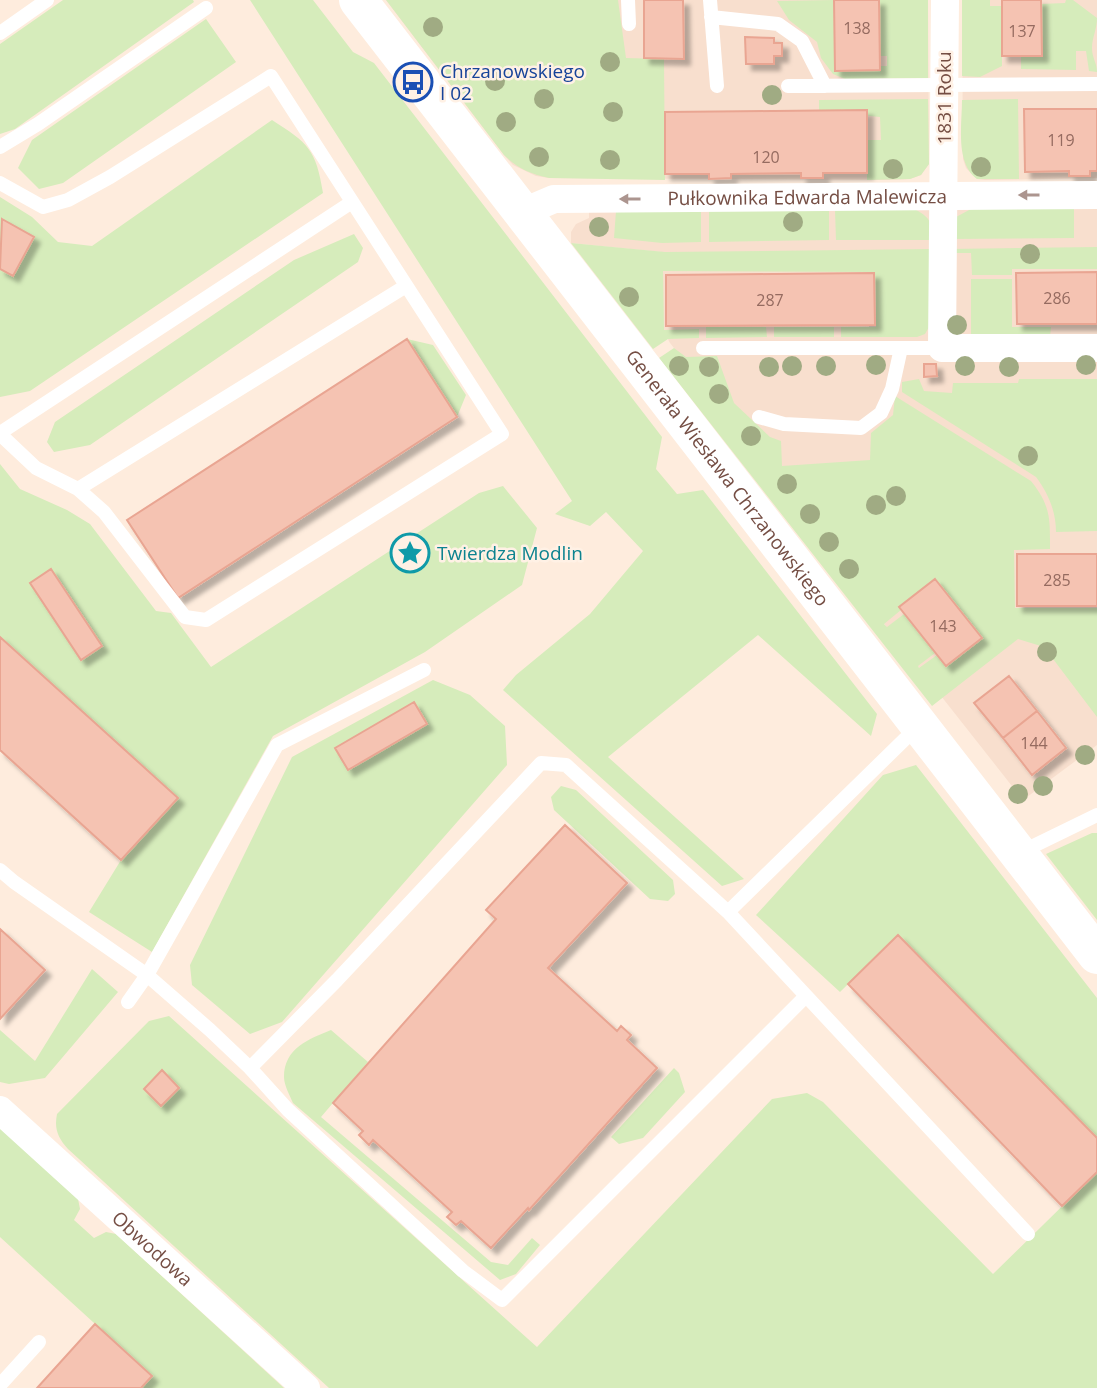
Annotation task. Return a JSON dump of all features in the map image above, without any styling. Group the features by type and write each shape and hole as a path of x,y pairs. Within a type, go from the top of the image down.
{"street":[{"name":"Generała Wiesława Chrzanowskiego","path":"358,0 1097,956"},
{"name":"1831 Roku","path":"942,348 945,0"},
{"name":"Pułkownika Edwarda Malewicza","path":"521,213 554,199 1097,195"},
{"path":"942,348 1097,348"},
{"name":"Obwodowa","path":"0,1110 306,1388"}],"lane":[{"path":"0,33 47,0"},
{"path":"628,0 629,23"},
{"path":"710,0 717,86"},
{"path":"0,147 38,124 206,8"},
{"path":"711,17 778,23 802,41 825,86"},
{"path":"0,183 43,207 68,200 110,177 271,76 502,433 206,620 185,617 104,512 78,489 36,468 0,434 352,202"},
{"path":"788,86 1097,84"},
{"path":"78,489 406,286"},
{"path":"703,348 942,348"},
{"path":"759,417 784,424 861,428 881,413 892,389 901,348"},
{"path":"128,1002 147,975 278,746 424,670"},
{"path":"728,912 920,727"},
{"path":"250,1068 337,980 541,763 566,765 728,912 1028,1234"},
{"path":"1018,853 1097,815"},
{"path":"0,870 13,882 147,975 250,1068 307,1128 463,1271 502,1300 806,996"},
{"path":"0,1385 39,1342"}],"shaded area":[{"path":"386,0 928,0 929,164 921,175 910,179 887,180 536,176 513,165 504,155"},
{"path":"962,0 1097,0 1097,178 985,180 977,179 966,168 963,159"},
{"path":"1097,209 1097,745 1023,800 852,583 789,493 670,343 663,330 661,252 571,243 571,232 576,224 589,218 589,211"}],"green space":[{"path":"63,0 194,2 15,129 0,134 0,44"},
{"path":"250,0 313,0 353,52 374,63 662,437 656,469 677,494 703,490 877,714 871,736 758,635 608,757 744,879 722,886 503,690 516,675 590,614 643,551 606,512 590,526 555,514 572,501"},
{"path":"386,0 618,0 626,58 664,59 665,180 549,178 519,167 504,155"},
{"path":"834,0 835,71 879,70 880,66 887,66 887,56 879,56 879,0 928,0 928,78 845,79 833,74 821,58 817,42 789,20 777,1"},
{"path":"962,0 990,0 990,6 1002,6 1002,66 980,77 962,76"},
{"path":"1066,0 1073,0 1097,18 1092,48 1097,72 1089,71 1086,51 1076,51 1076,70 1021,69 1021,56 1042,55 1041,4 1065,3"},
{"path":"206,19 236,62 63,183 39,189 18,168 32,140"},
{"path":"928,99 929,164 921,175 910,179 867,180 867,140 881,140 880,117 819,111 819,100"},
{"path":"1018,99 1019,179 977,179 970,172 963,154 962,100"},
{"path":"272,120 294,135 308,149 317,166 323,193 30,391 0,397 0,197 32,217 58,242 92,246"},
{"path":"971,209 1074,209 1074,238 949,239 956,217"},
{"path":"701,210 701,242 662,243 614,238 616,211"},
{"path":"709,210 829,210 829,240 709,242"},
{"path":"835,210 916,210 930,222 935,240 836,240"},
{"path":"354,234 363,248 358,262 90,445 54,452 47,442 55,422 294,260"},
{"path":"571,243 665,252 931,249 929,327 925,334 917,337 841,337 841,327 876,327 875,272 663,271 664,330 699,329 699,338 668,339 653,349"},
{"path":"1097,247 1097,269 1012,269 1012,275 972,275 971,253 949,253 949,249"},
{"path":"971,279 1012,279 1012,327 1051,327 1050,337 971,337"},
{"path":"706,327 766,327 767,337 706,338"},
{"path":"774,327 834,327 834,337 774,337"},
{"path":"407,339 433,345 466,395 457,417"},
{"path":"674,348 686,357 717,356 734,403 770,437 781,441 782,466 870,460 871,433 893,415 895,396 1031,481 1048,513 1050,549 1014,550 1015,608 1097,608 1097,717 1044,647 1018,639 932,706 659,358","holes":["935,579 982,638 946,666 937,655 919,668 918,666 935,653 904,614 887,627 884,624 901,610 900,607"]},
{"path":"919,379 924,391 952,393 953,383 1018,383 1019,379 1097,379 1097,531 1056,532 1050,503 1036,477 902,392 902,382"},
{"path":"0,464 20,489 67,510 90,524 156,611 171,613 211,667 479,493 503,486 537,528 522,585 425,652 273,736 152,952 89,912 121,860 177,798 0,637"},
{"path":"433,680 470,695 505,726 507,765 282,1022 250,1034 192,985 190,965 292,757"},
{"path":"916,765 1097,998 1097,1138 898,935 840,992 756,915 883,775"},
{"path":"561,786 576,790 673,880 675,894 668,901 650,899 554,810 551,797"},
{"path":"1097,833 1097,920 1046,854"},
{"path":"92,969 118,992 45,1078 9,1084 0,1082 0,1030 35,1061"},
{"path":"169,1016 537,1347 772,1099 807,1093 823,1102 993,1274 1097,1172 1097,1388 329,1388 68,1149 59,1137 57,1114 149,1021"},
{"path":"331,1030 368,1062 321,1117 491,1262 508,1265 532,1238 540,1245 516,1274 500,1280 293,1103 284,1080 288,1059 299,1046"},
{"path":"674,1068 679,1073 685,1092 643,1138 619,1144 611,1137"},
{"path":"0,1128 78,1199 80,1209 74,1220 94,1238 106,1232 116,1234 284,1388 141,1388 152,1376 0,1237"}],"building":[{"path":"644,0 683,0 684,59 644,58"},
{"path":"834,0 879,0 880,70 835,71"},
{"path":"1002,0 1041,0 1042,56 1002,56"},
{"path":"745,37 774,38 774,43 782,43 782,56 774,56 774,64 746,64"},
{"path":"1024,109 1097,109 1097,171 1090,171 1090,176 1069,176 1069,171 1025,172"},
{"path":"867,110 867,173 823,173 823,178 801,178 801,173 731,174 731,178 709,179 709,174 665,174 665,112"},
{"path":"2,219 34,237 13,276 0,269"},
{"path":"1097,272 1097,324 1017,324 1016,273"},
{"path":"874,273 875,325 666,326 666,275"},
{"path":"407,339 457,417 178,598 127,520"},
{"path":"924,364 936,364 937,376 924,377"},
{"path":"1017,554 1097,554 1097,606 1017,606"},
{"path":"51,569 102,646 81,660 30,583"},
{"path":"935,579 982,638 946,666 899,607"},
{"path":"0,637 178,798 121,860 0,750"},
{"path":"1009,676 1037,711 1003,738 974,703"},
{"path":"414,702 427,724 348,770 335,748"},
{"path":"1037,711 1066,748 1032,775 1003,738"},
{"path":"565,825 627,883 548,968 617,1031 621,1026 631,1035 627,1040 657,1068 529,1210 528,1208 491,1248 461,1221 456,1225 447,1217 452,1212 373,1140 369,1145 359,1135 363,1131 333,1103 496,919 486,910"},
{"path":"0,929 45,970 0,1019"},
{"path":"898,935 1097,1138 1097,1172 1062,1206 848,984"},
{"path":"162,1070 179,1088 161,1106 144,1089"},
{"path":"95,1324 152,1376 141,1388 37,1388"}],"place":[{"name":"Chrzanowskiego I 02","path":"413,82"},
{"name":"Twierdza Modlin","path":"410,553"}]}
